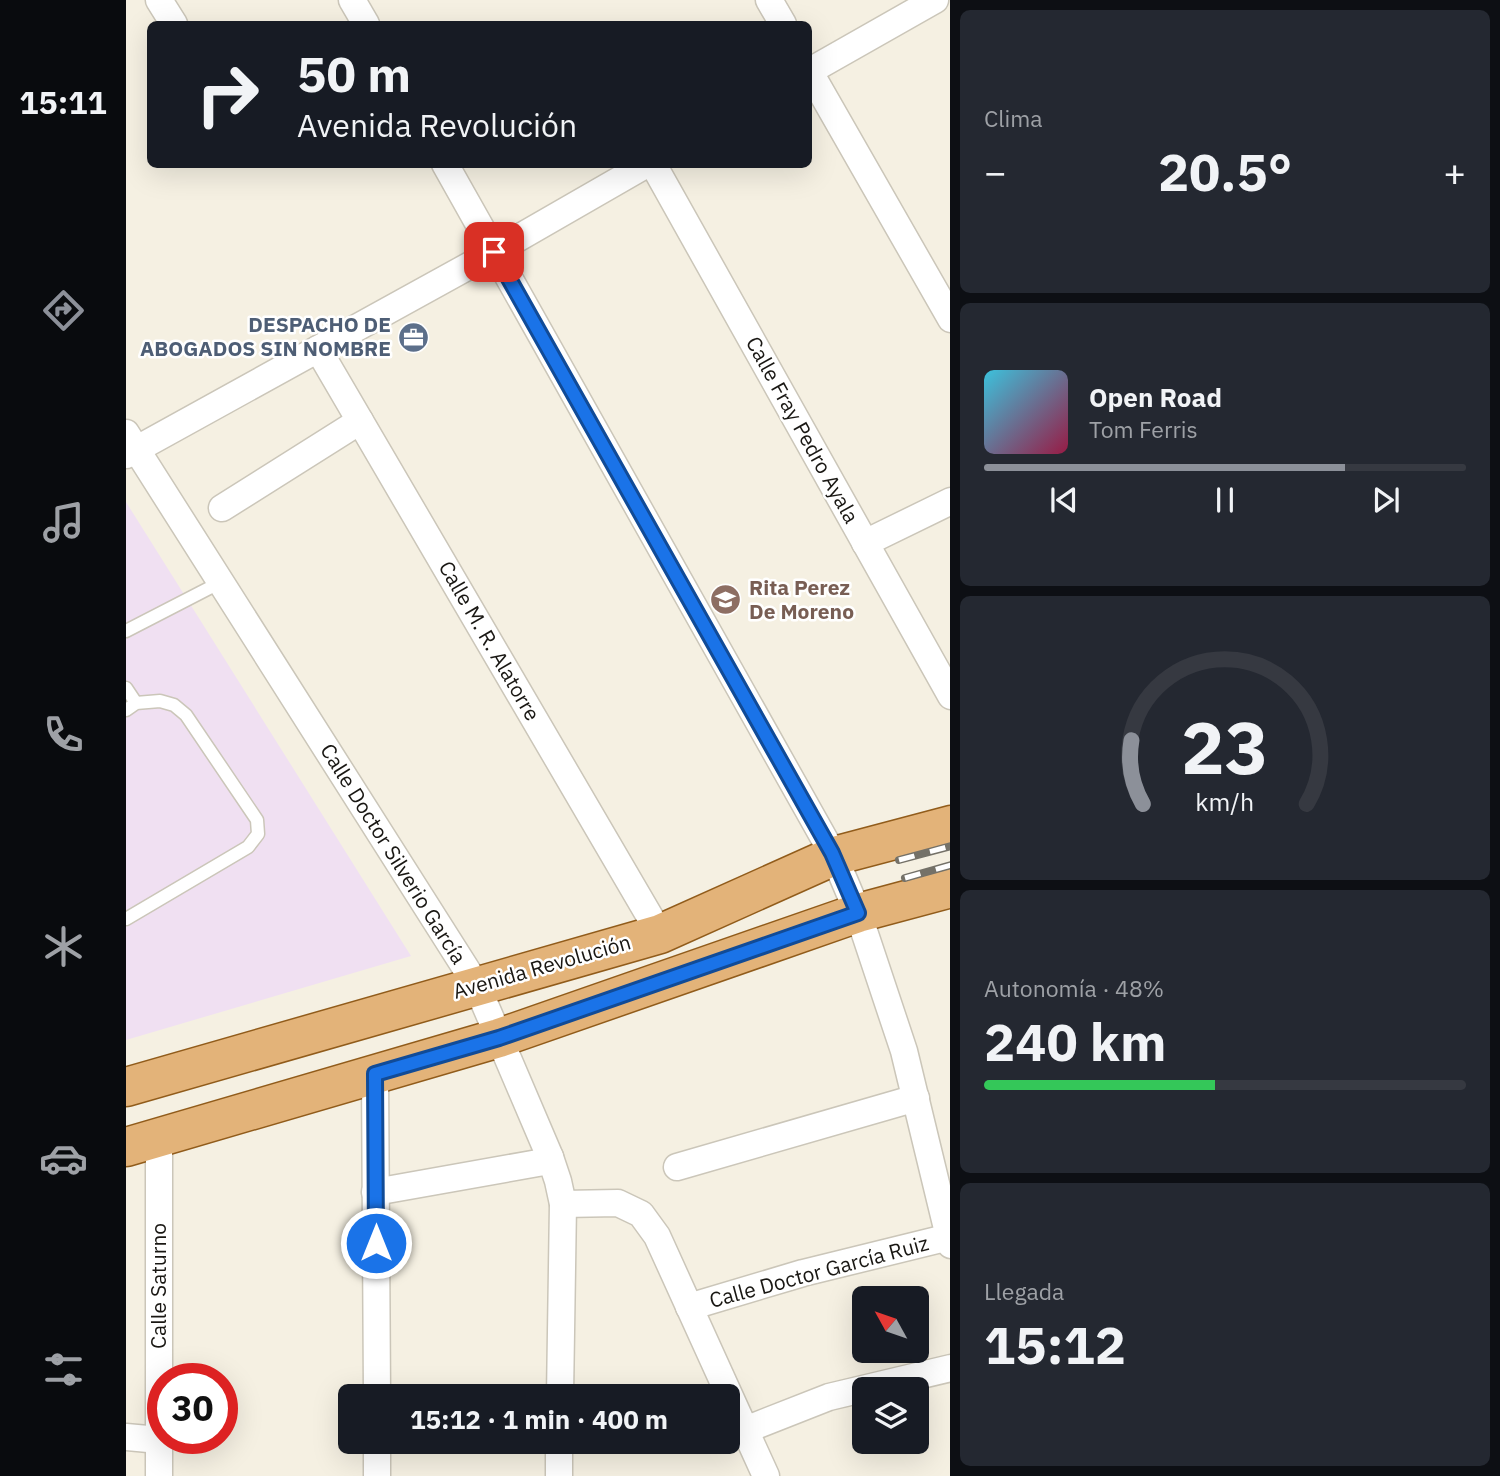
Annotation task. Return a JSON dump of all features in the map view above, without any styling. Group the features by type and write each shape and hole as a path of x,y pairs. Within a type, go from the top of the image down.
{"main road":[{"name":"Avenida Revolución","path":"126,1087 660,934 834,856 950,825"},
{"path":"142,1142 499,1038 858,913 950,888"}],"street":[{"path":"159,0 172,21"},
{"path":"352,0 364,21"},
{"path":"769,0 781,21"},
{"path":"812,69 934,0"},
{"path":"812,76 950,319"},
{"path":"447,168 834,856 858,913 904,1051 950,1241"},
{"path":"130,446 318,349 640,168"},
{"name":"Calle Fray Pedro Ayala","path":"655,168 950,696"},
{"name":"Calle M. R. Alatorre","path":"318,349 660,934"},
{"path":"222,508 360,422"},
{"name":"Calle Doctor Silverio García","path":"130,446 221,582 477,986 550,1157 563,1204 560,1384"},
{"path":"865,543 950,501"},
{"path":"375,1074 377,1384"},
{"path":"677,1167 916,1098"},
{"name":"Calle Saturno","path":"142,1142 155,1363"},
{"path":"376,1192 538,1163 550,1157"},
{"path":"563,1204 618,1203 641,1214 657,1236 766,1476"},
{"name":"Calle Doctor García Ruiz","path":"689,1307 803,1273 950,1241"},
{"path":"745,1430 829,1398 950,1368"},
{"path":"126,1437 147,1439"},
{"name":"Calle Saturno","path":"159,1454 159,1476"},
{"path":"377,1454 377,1476"},
{"path":"559,1454 559,1476"}],"lane":[{"path":"126,631 221,582"},
{"path":"126,688 131,706 160,701 174,705 187,715 257,820 258,834 248,847 126,919"}],"shaded area":[{"path":"126,502 411,956 126,1040"}],"railway":[{"path":"899,860 950,846"},
{"path":"905,878 950,865"}],"place":[{"name":"DESPACHO DE ABOGADOS SIN NOMBRE","path":"414,337"},
{"name":"Rita Perez De Moreno","path":"726,600"}],"route":[{"path":"376,1243 375,1074 499,1038 858,913 832,853 494,252"}]}
